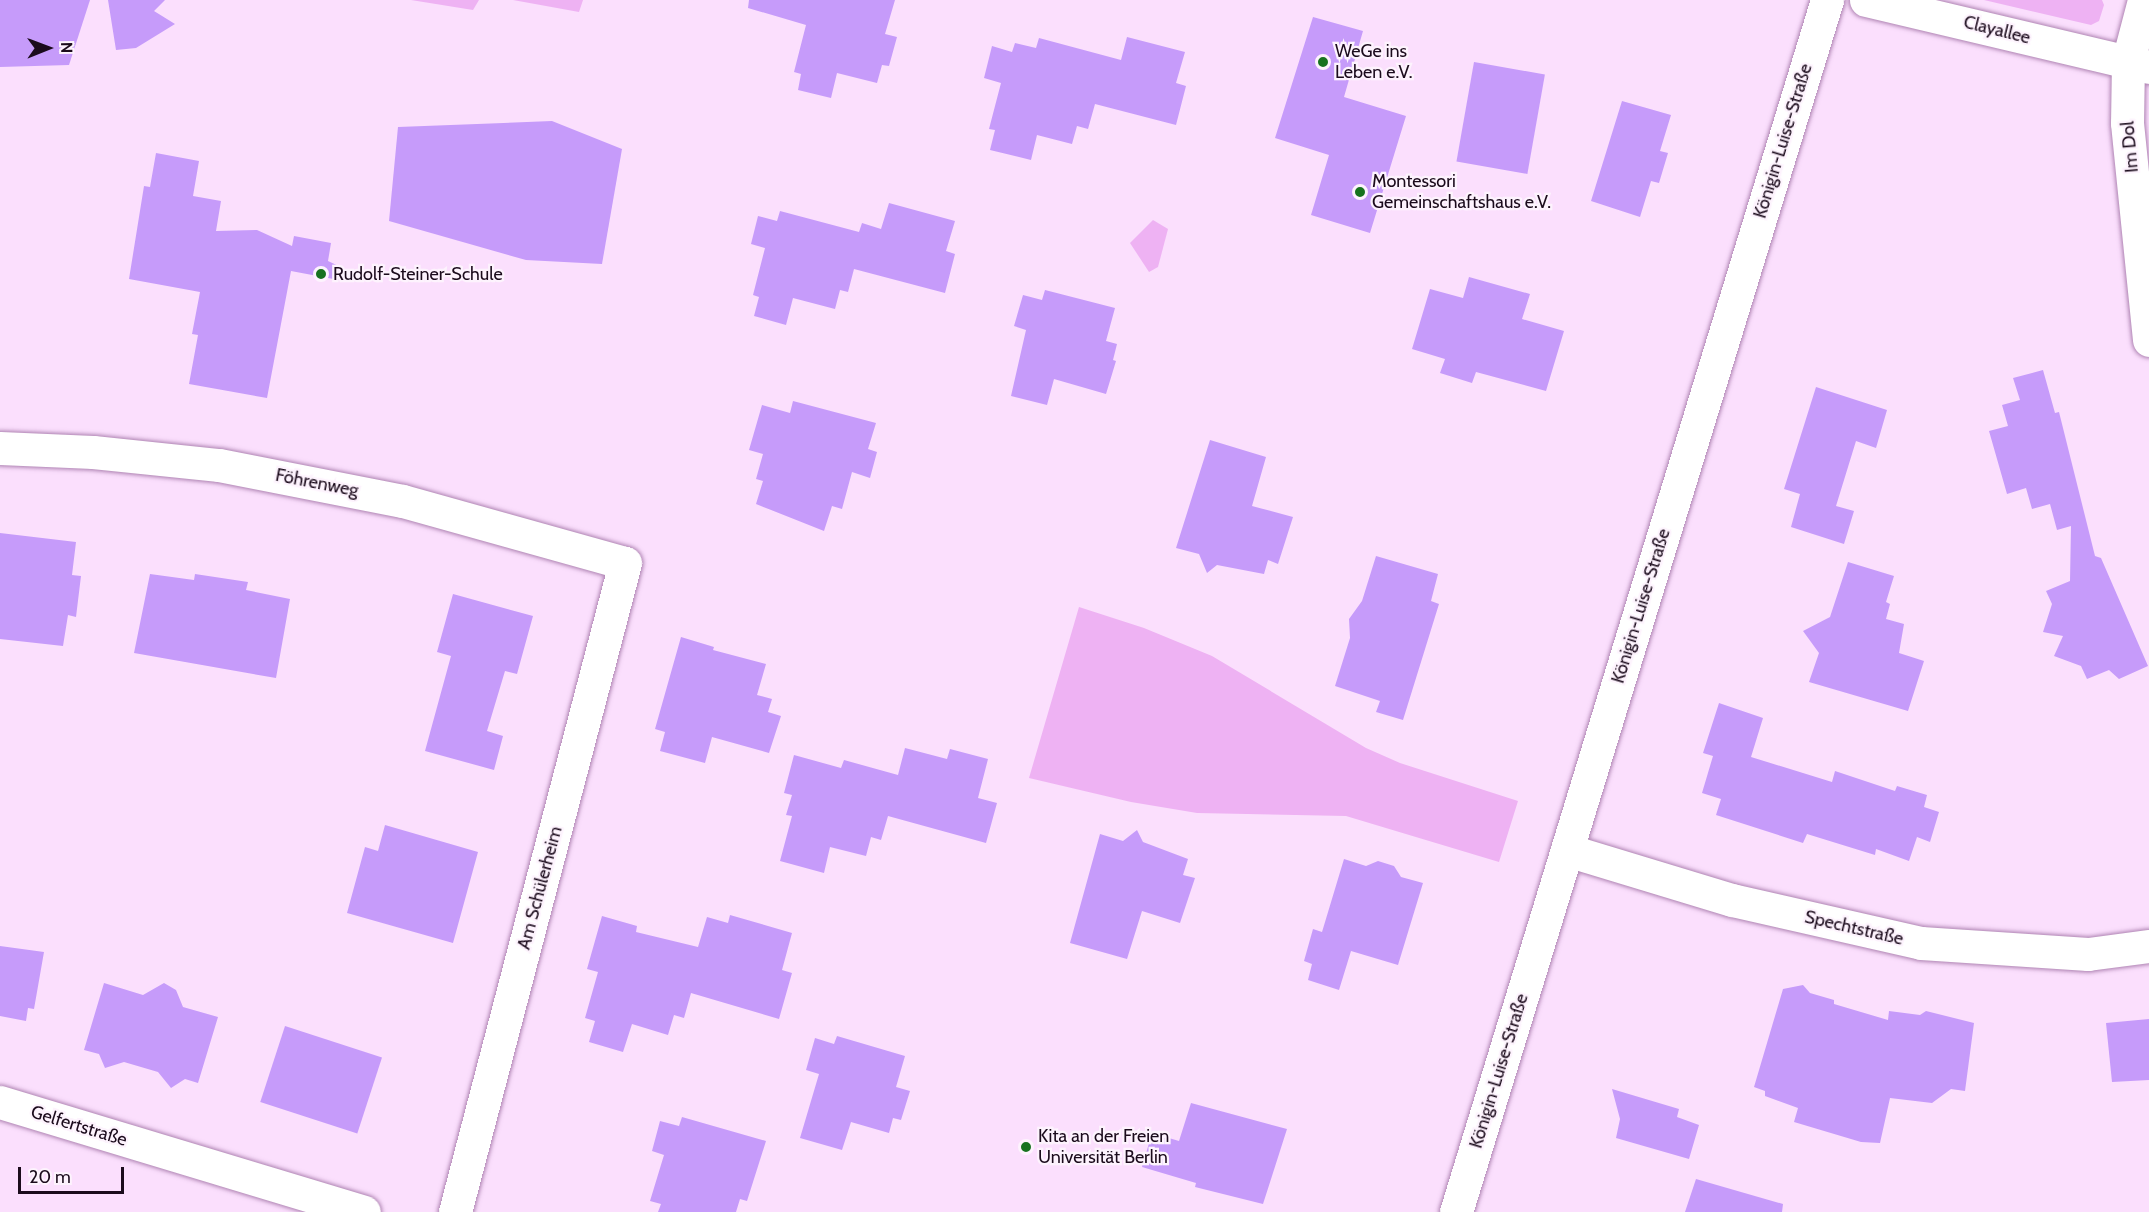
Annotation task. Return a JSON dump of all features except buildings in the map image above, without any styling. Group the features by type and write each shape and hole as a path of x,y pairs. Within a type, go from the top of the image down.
{"street":[{"name":"Königin-Luise-Straße","path":"1456,1212 1827,0"},
{"name":"Clayallee","path":"1866,0 2139,64"},
{"path":"2139,64 2144,0"},
{"name":"Im Dol","path":"2139,64 2127,123 2149,340"},
{"name":"Föhrenweg","path":"0,448 93,452 219,465 273,474 403,501 626,563"},
{"name":"Am Schülerheim","path":"455,1212 626,563"},
{"name":"Spechtstraße","path":"1567,850 1732,900 1921,943 2088,954 2149,946"},
{"name":"Gelfertstraße","path":"0,1102 364,1212"}],"shaded area":[{"path":"411,0 479,0 473,10"},
{"path":"513,0 583,0 579,12"},
{"path":"1984,0 2102,0 2104,5 2099,21 2091,25"},
{"path":"1153,220 1168,229 1158,267 1149,272 1130,243"},
{"path":"1079,607 1144,628 1212,656 1366,748 1400,763 1518,801 1499,862 1346,816 1197,813 1131,802 1029,778"}],"place":[{"name":"WeGe ins Leben e.V.","path":"1323,62"},
{"name":"Montessori Gemeinschaftshaus e.V.","path":"1360,192"},
{"name":"Rudolf-Steiner-Schule","path":"321,274"},
{"name":"Kita an der Freien Universität Berlin","path":"1026,1147"}]}
